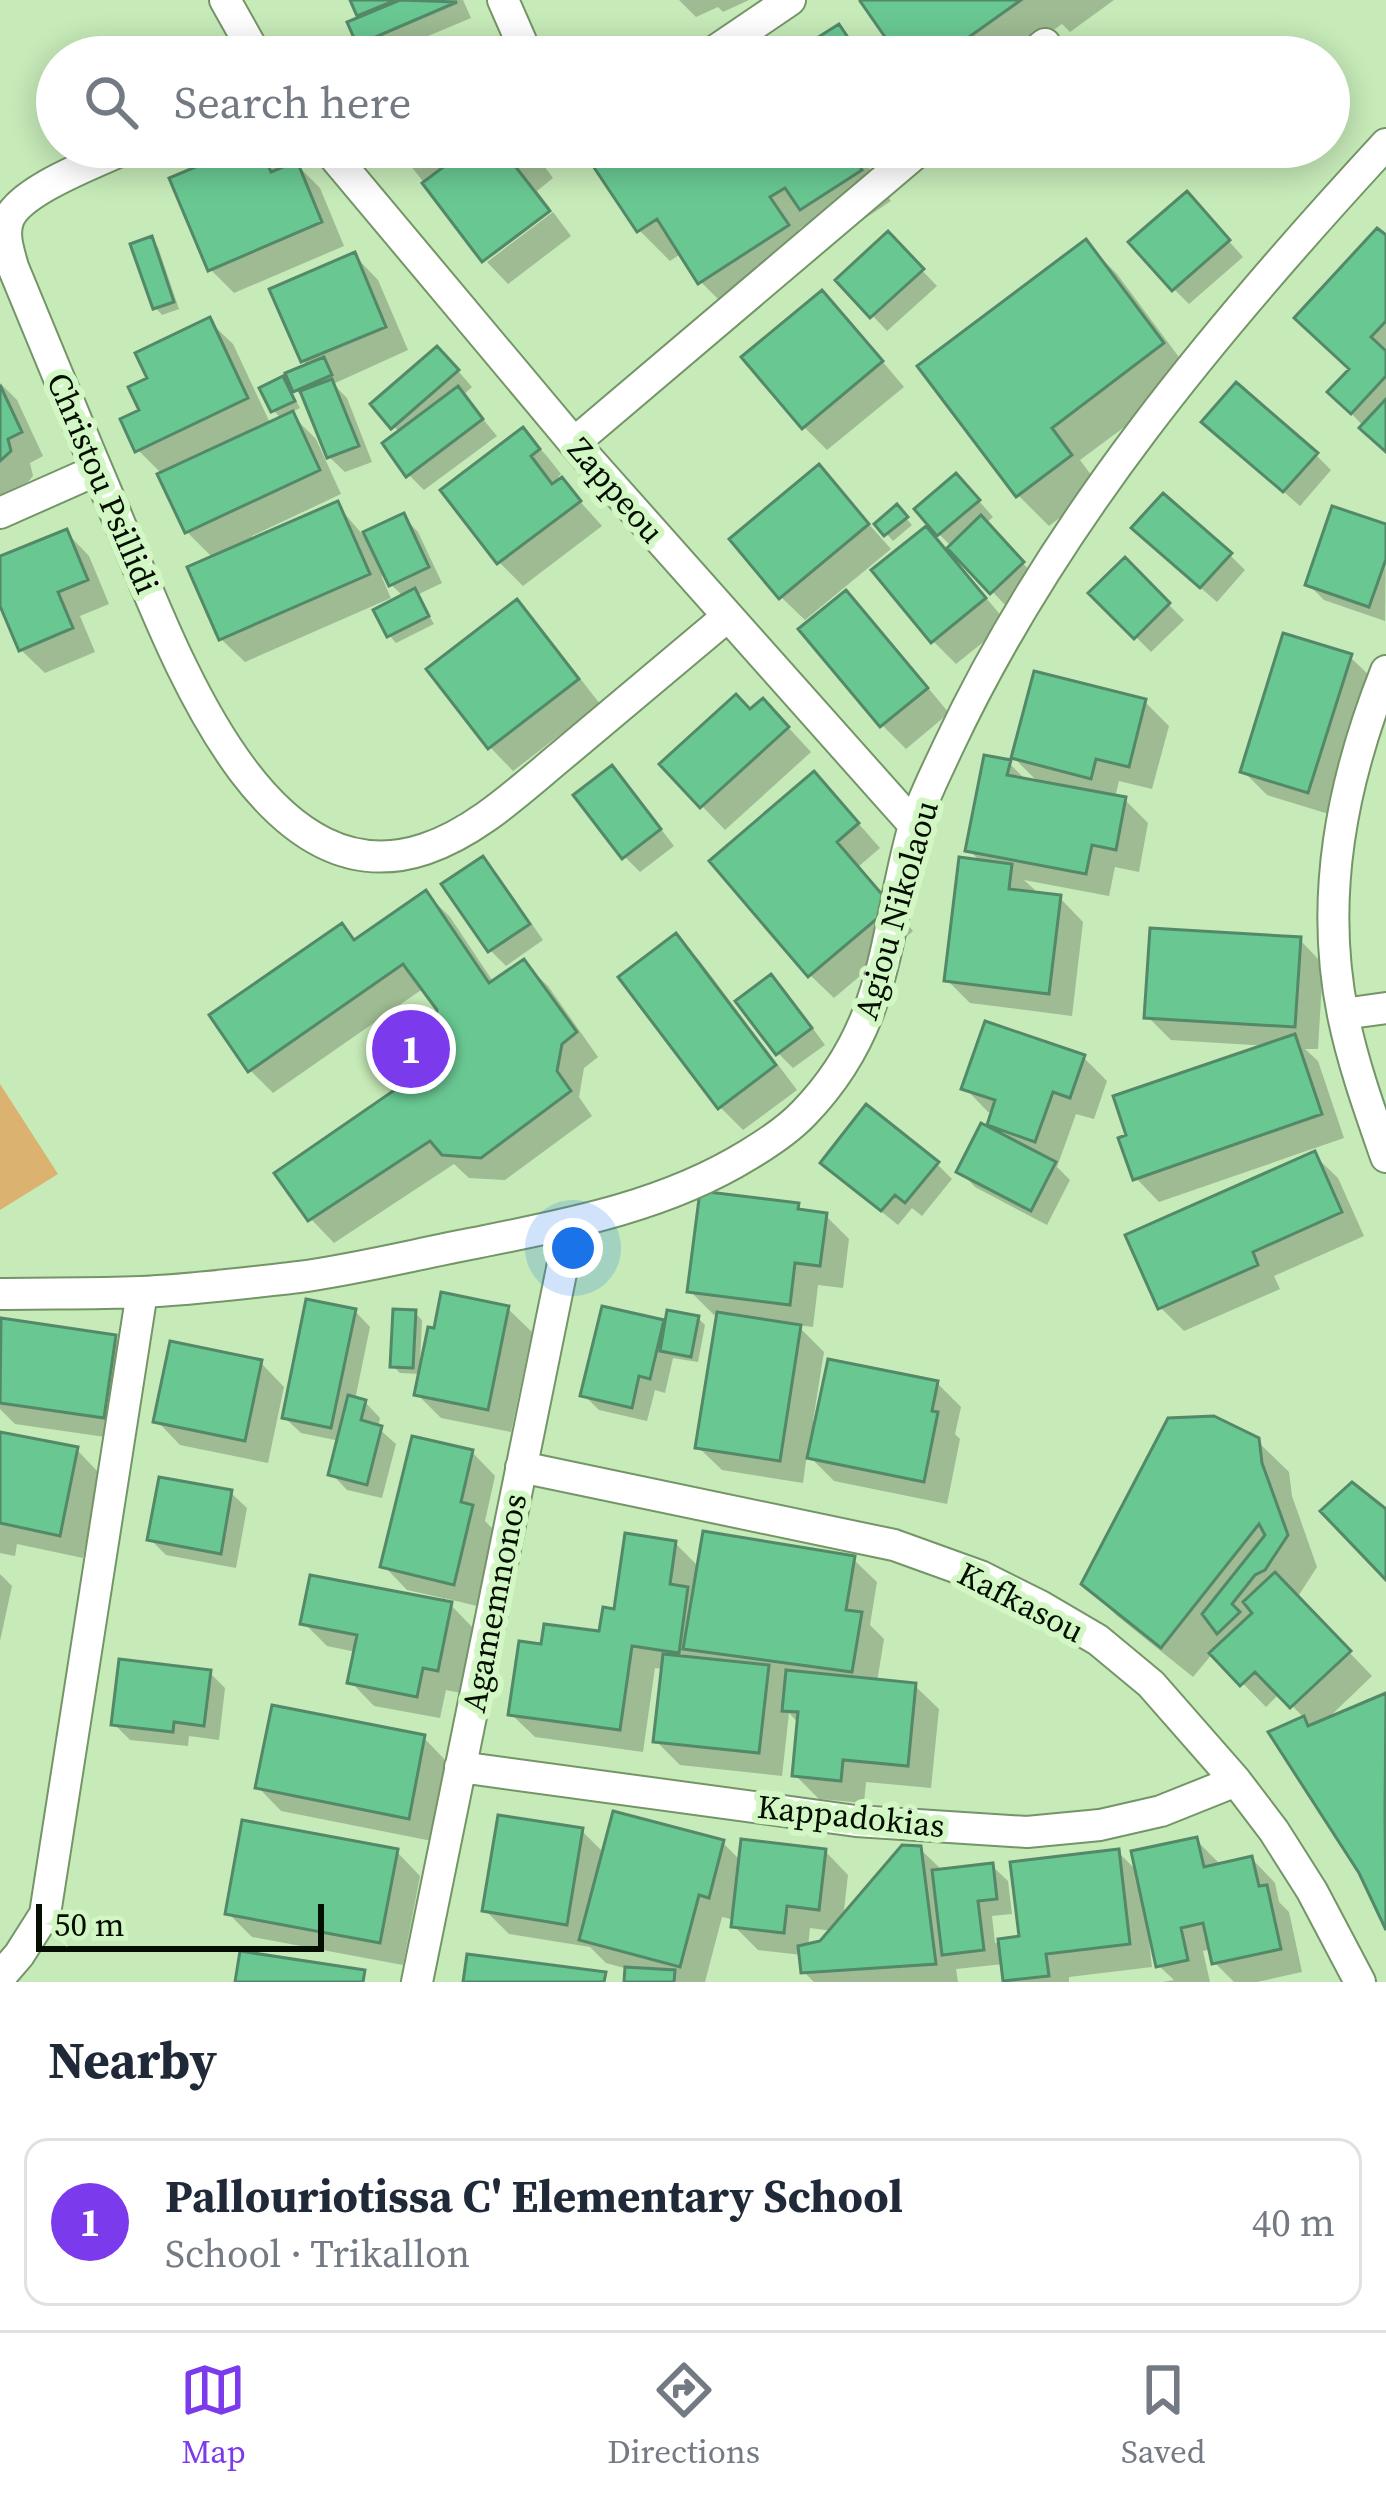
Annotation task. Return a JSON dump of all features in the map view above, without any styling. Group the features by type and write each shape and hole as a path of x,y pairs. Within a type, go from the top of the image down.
{"street":[{"path":"224,0 245,36"},
{"path":"503,0 519,36"},
{"path":"737,36 790,0"},
{"name":"Agiou Nikolaou","path":"0,1294 142,1292 304,1276 571,1224 660,1198 731,1166 801,1117 844,1063 864,1028 877,994 914,825 950,744 1038,583 1161,405 1310,226 1386,144"},
{"name":"Christou Psillidi","path":"87,168 28,198 12,212 6,225 13,267 181,668 212,727 249,780 285,818 320,841 357,854 390,858 427,849 497,808 728,616"},
{"name":"Zappeou","path":"344,168 574,443 914,825"},
{"path":"574,443 898,168"},
{"path":"0,513 97,470"},
{"path":"1386,671 1342,808 1333,883 1333,947 1343,1014 1386,1157"},
{"path":"1343,1014 1386,1008"},
{"name":"Agamemnonos","path":"417,1982 571,1224"},
{"path":"0,1977 45,1914 142,1292"},
{"name":"Kafkasou","path":"521,1467 894,1545 980,1576 1097,1640 1151,1684 1237,1781 1312,1891 1360,1982"},
{"name":"Kappadokias","path":"460,1767 856,1821 1027,1832 1100,1825 1161,1811 1237,1781"}],"shaded area":[{"path":"0,1084 58,1174 0,1210"}],"building":[{"path":"350,0 396,0 357,16"},
{"path":"400,0 457,2 378,36 353,36 347,22"},
{"path":"1021,0 970,36 884,36 860,1"},
{"path":"839,24 847,36 820,36"},
{"path":"193,168 269,168 271,172 300,168 322,222 208,271 169,178"},
{"path":"442,168 517,168 550,211 482,262 422,183"},
{"path":"594,168 862,170 800,210 785,188 770,197 789,225 698,284 657,219 637,232"},
{"path":"1187,191 1230,240 1172,291 1128,242"},
{"path":"1377,228 1386,235 1386,321 1371,337 1386,351 1386,376 1351,414 1327,392 1349,369 1294,318"},
{"path":"888,231 924,269 870,318 835,280"},
{"path":"152,236 174,302 153,309 130,244"},
{"path":"1086,239 1164,343 1052,428 1072,455 1016,497 917,366"},
{"path":"355,252 386,327 301,362 269,289"},
{"path":"822,290 883,361 802,429 741,357"},
{"path":"210,317 248,398 135,452 120,419 139,410 128,387 147,378 135,353"},
{"path":"437,346 459,370 391,429 370,404"},
{"path":"324,357 332,375 293,392 285,373"},
{"path":"283,376 295,401 271,412 259,388"},
{"path":"332,379 359,446 327,458 300,391"},
{"path":"1236,382 1318,453 1283,492 1201,422"},
{"path":"0,385 22,432 8,439 11,451 0,461"},
{"path":"458,386 483,419 406,477 382,443"},
{"path":"1386,399 1386,452 1359,428"},
{"path":"293,411 320,470 185,533 157,474"},
{"path":"523,427 540,449 531,456 552,484 562,477 581,501 497,564 440,490"},
{"path":"819,464 869,524 779,599 729,539"},
{"path":"956,473 980,500 937,536 914,509"},
{"path":"1163,493 1232,553 1200,588 1131,528"},
{"path":"338,501 370,574 219,640 187,567"},
{"path":"897,504 908,517 884,536 874,524"},
{"path":"1332,506 1386,524 1386,559 1369,607 1305,585"},
{"path":"404,513 429,567 389,586 363,532"},
{"path":"981,515 1024,562 990,594 947,548"},
{"path":"926,526 986,598 931,643 871,570"},
{"path":"67,529 88,580 58,592 73,628 19,651 0,606 0,556"},
{"path":"1125,557 1170,603 1134,639 1088,593"},
{"path":"415,588 429,616 387,637 373,610"},
{"path":"846,590 928,688 880,727 798,629"},
{"path":"517,599 579,679 488,749 426,669"},
{"path":"1283,633 1352,654 1308,793 1240,772"},
{"path":"1034,671 1146,699 1129,767 1096,759 1091,779 1011,758"},
{"path":"736,694 750,709 763,698 789,727 700,808 659,764"},
{"path":"984,755 1011,760 1007,775 1126,797 1116,850 1092,845 1086,874 965,851"},
{"path":"612,765 661,829 622,859 573,795"},
{"path":"814,771 859,823 837,842 892,906 808,977 709,861"},
{"path":"483,856 530,924 488,952 441,884"},
{"path":"959,857 1012,864 1009,889 1061,895 1049,994 944,981"},
{"path":"426,890 489,983 524,959 577,1032 562,1044 557,1071 571,1091 481,1158 442,1155 430,1141 308,1221 274,1173 428,1067 437,1010 403,964 248,1072 209,1015 342,923 354,940"},
{"path":"1150,928 1301,937 1295,1027 1144,1018"},
{"path":"676,933 776,1065 718,1109 618,977"},
{"path":"771,974 812,1028 776,1055 735,1001"},
{"path":"985,1021 1085,1055 1070,1098 1053,1092 1035,1142 987,1125 995,1100 961,1089"},
{"path":"1295,1034 1322,1114 1133,1180 1118,1138 1126,1135 1113,1096"},
{"path":"866,1104 939,1162 905,1203 895,1195 881,1211 820,1163"},
{"path":"981,1123 1056,1162 1031,1211 956,1172"},
{"path":"1315,1151 1342,1212 1253,1252 1258,1265 1158,1309 1125,1235"},
{"path":"700,1191 799,1203 798,1209 827,1213 820,1266 795,1263 790,1305 687,1292"},
{"path":"441,1292 509,1306 488,1410 414,1395 428,1327 434,1328"},
{"path":"306,1299 356,1309 331,1428 282,1418"},
{"path":"602,1306 664,1320 650,1379 639,1376 632,1408 580,1396"},
{"path":"393,1309 416,1310 413,1368 390,1367"},
{"path":"667,1310 699,1316 691,1357 660,1351"},
{"path":"717,1312 801,1325 780,1461 695,1448"},
{"path":"1,1318 116,1335 104,1418 0,1403"},
{"path":"170,1341 262,1360 245,1441 153,1422"},
{"path":"828,1359 938,1381 932,1411 938,1412 924,1482 807,1458"},
{"path":"348,1395 366,1400 361,1420 382,1426 367,1485 328,1475"},
{"path":"1214,1416 1259,1438 1262,1463 1288,1535 1265,1570 1255,1575 1232,1604 1240,1612 1217,1634 1202,1614 1265,1535 1259,1524 1161,1648 1081,1584 1168,1418"},
{"path":"0,1432 78,1447 60,1536 0,1523"},
{"path":"412,1436 473,1450 461,1502 473,1505 454,1585 380,1567"},
{"path":"159,1477 232,1490 221,1554 147,1540"},
{"path":"1352,1482 1386,1509 1386,1580 1320,1511"},
{"path":"703,1531 855,1556 846,1610 862,1612 852,1672 683,1649"},
{"path":"625,1533 676,1541 670,1584 688,1587 679,1653 632,1646 620,1730 508,1715 519,1641 541,1644 544,1624 599,1631 603,1607 614,1609"},
{"path":"1275,1572 1351,1651 1290,1708 1255,1672 1240,1686 1209,1653 1252,1613 1243,1602"},
{"path":"310,1575 452,1602 438,1671 423,1668 417,1697 347,1683 357,1635 300,1624"},
{"path":"663,1654 769,1665 759,1753 653,1742"},
{"path":"119,1659 211,1670 204,1726 174,1722 173,1732 111,1725"},
{"path":"786,1670 916,1683 908,1766 843,1760 841,1781 792,1776 798,1712 782,1711"},
{"path":"1386,1693 1386,1930 1359,1873 1268,1732 1304,1716 1308,1726"},
{"path":"272,1705 425,1735 409,1819 255,1788"},
{"path":"613,1811 724,1840 709,1898 699,1895 680,1967 579,1940"},
{"path":"498,1815 583,1828 567,1925 482,1911"},
{"path":"242,1820 398,1849 380,1943 225,1914"},
{"path":"1197,1837 1204,1867 1252,1856 1259,1886 1267,1885 1281,1949 1212,1964 1203,1923 1181,1928 1188,1960 1156,1967 1131,1851"},
{"path":"741,1839 826,1849 819,1910 787,1906 784,1933 731,1927"},
{"path":"902,1845 921,1846 936,1964 801,1973 798,1946 820,1941"},
{"path":"1119,1849 1130,1944 1046,1954 1049,1976 1003,1981 998,1939 1019,1936 1010,1862"},
{"path":"993,1863 997,1899 978,1901 984,1950 942,1955 932,1870"},
{"path":"240,1951 365,1970 363,1982 235,1982"},
{"path":"467,1954 606,1972 604,1982 463,1982"},
{"path":"625,1967 675,1970 674,1982 624,1982"}],"place":[{"name":"Pallouriotissa C' Elementary School","path":"411,1049"}]}
